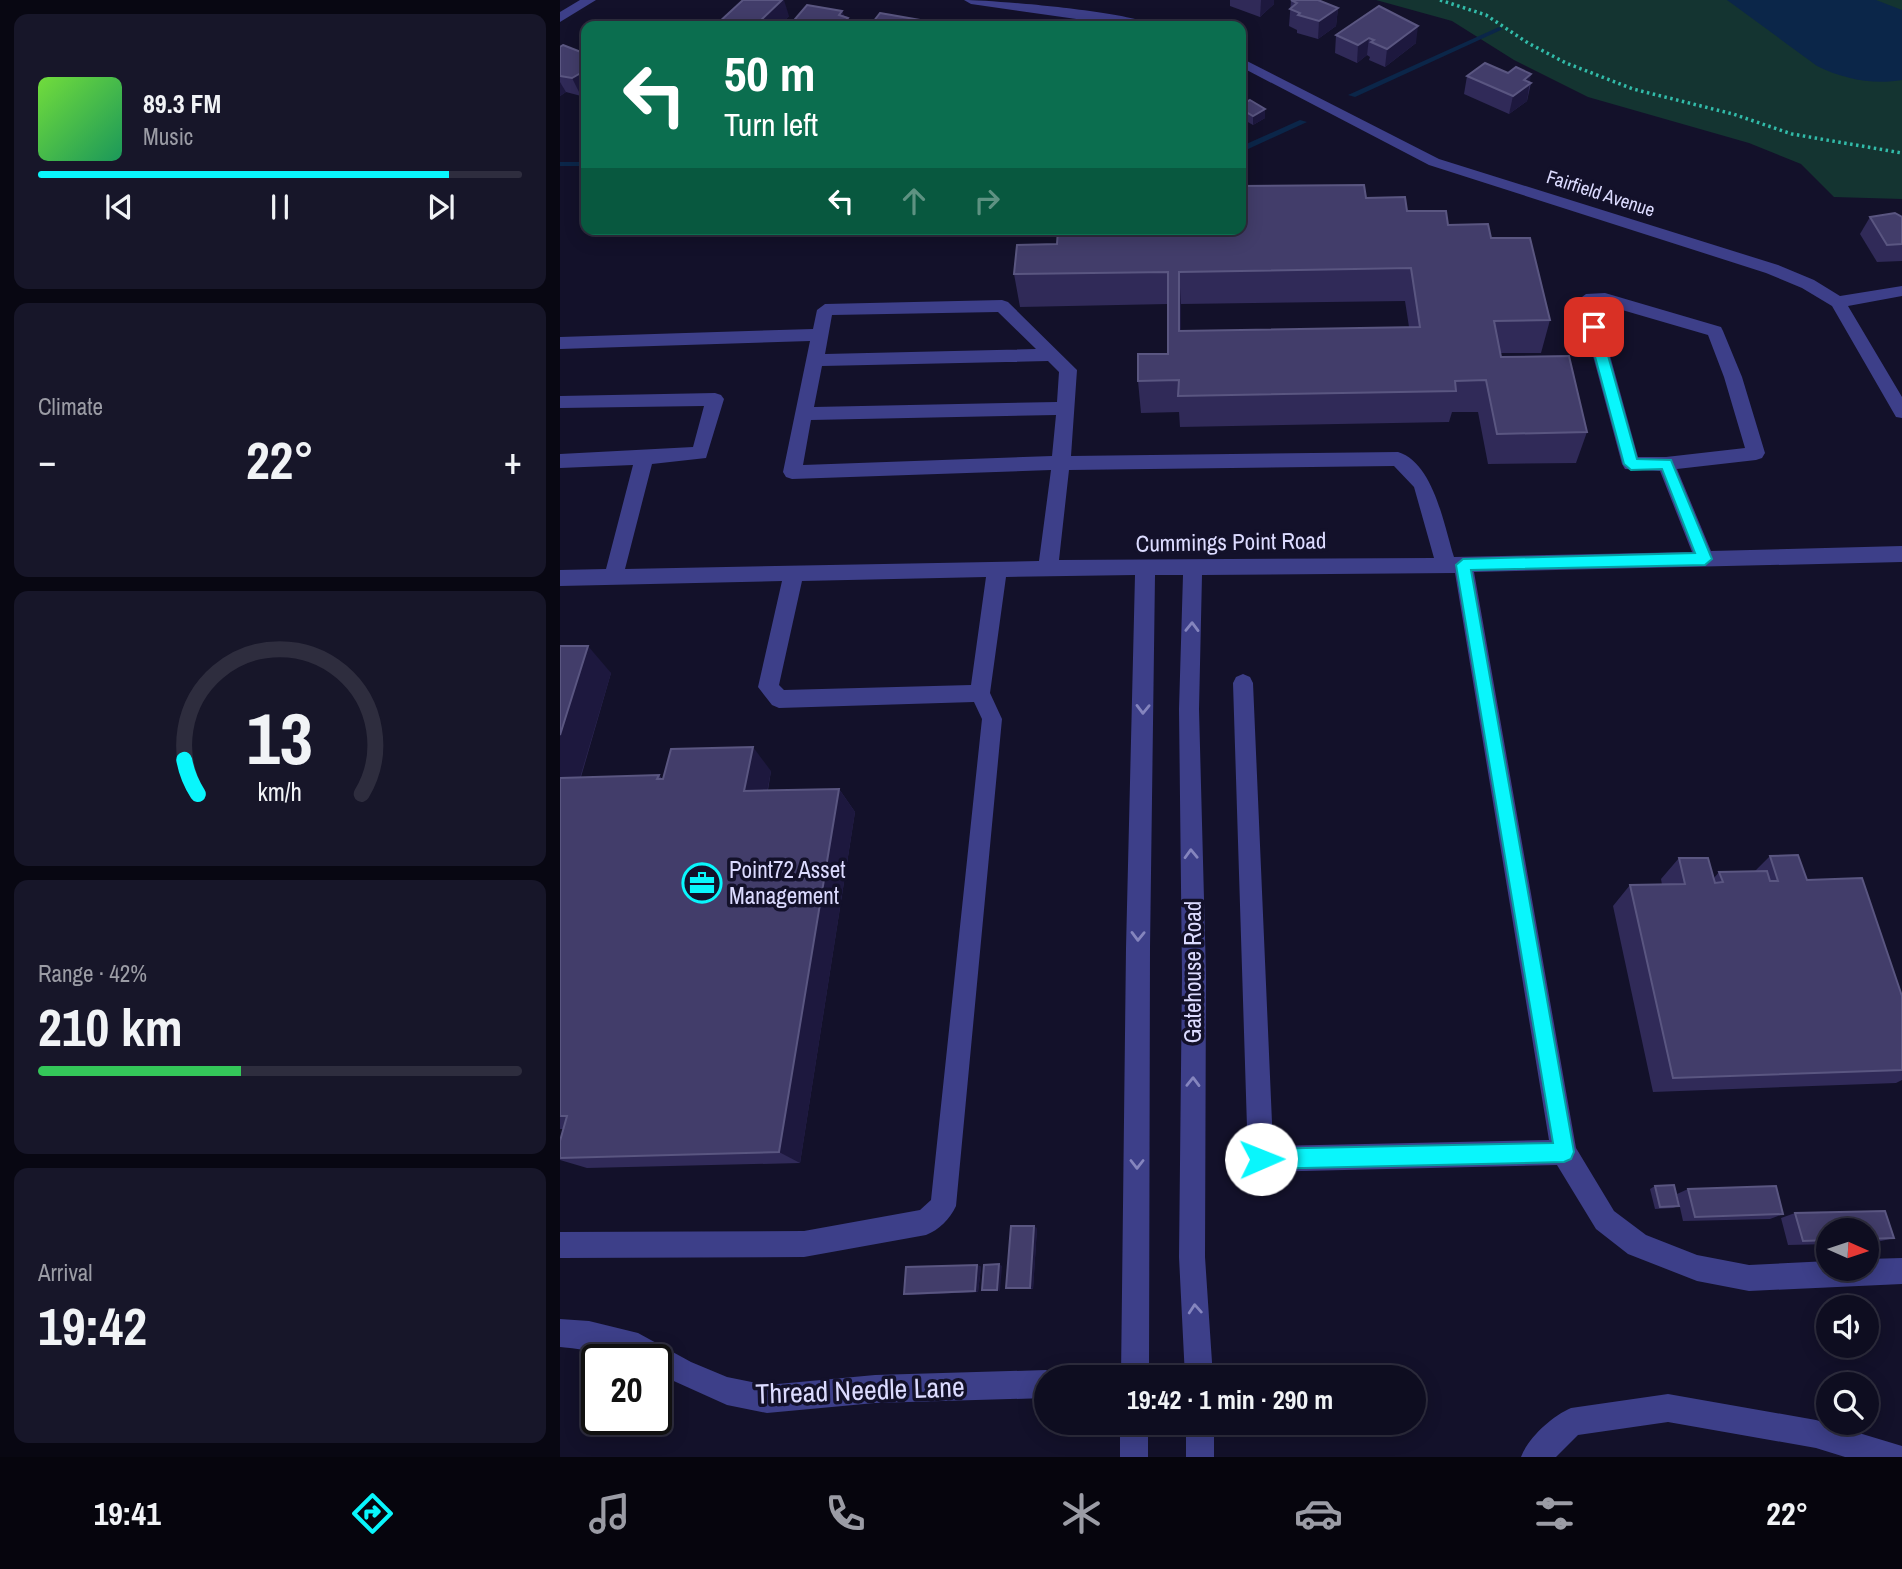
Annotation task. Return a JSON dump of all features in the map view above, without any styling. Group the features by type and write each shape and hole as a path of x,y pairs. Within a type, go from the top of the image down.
{"street":[{"path":"560,18 589,0"},
{"path":"971,0 1120,21"},
{"name":"Fairfield Avenue","path":"1246,65 1434,162 1772,270 1808,284 1838,302 1902,412"},
{"path":"1838,302 1902,291"},
{"path":"1605,299 1715,331 1733,377 1756,453 1666,464 1631,464 1586,300 1605,299"},
{"path":"1048,568 1061,463 1068,370 1002,306 825,310 792,472 1061,463 1398,459 1422,484 1455,565 1564,1152 1605,1220 1637,1245 1697,1268 1749,1278 1902,1270"},
{"path":"560,343 820,335"},
{"path":"815,360 1053,355"},
{"path":"560,402 715,399 699,453 560,461"},
{"path":"803,414 1066,408"},
{"path":"614,576 644,458"},
{"path":"1666,464 1705,559"},
{"name":"Cummings Point Road","path":"560,578 1048,568 1455,565 1902,554"},
{"path":"1135,1365 1138,934 1146,567"},
{"name":"Gatehouse Road","path":"1193,567 1189,709 1194,975 1192,1257 1198,1365"},
{"path":"560,1245 804,1244 926,1222 943,1206 992,719 980,693 997,569"},
{"path":"794,573 768,687 779,699 980,693"},
{"path":"1243,684 1261,1159 1564,1152"},
{"name":"Thread Needle Lane","path":"560,1333 589,1335 638,1347 681,1372 727,1391 766,1399 875,1389 1034,1384"},
{"path":"1535,1457 1571,1422 1668,1408 1816,1434 1894,1457"},
{"path":"1134,1435 1134,1457"},
{"path":"1200,1435 1200,1457"}],"path":[{"path":"1440,0 1486,15 1528,43 1566,63 1633,89 1733,114 1814,139 1902,153"}],"green space":[{"path":"1376,0 1902,0 1902,199 1834,197 1801,164 1749,143 1588,97 1514,60 1452,21"}],"water":[{"path":"1727,0 1876,0 1902,10 1902,80 1869,81 1827,71"}],"building":[{"path":"743,0 782,0 760,21 720,21"},
{"path":"1291,0 1318,0 1338,8 1319,21 1298,15 1300,13 1290,9 1297,3"},
{"path":"807,5 842,11 839,15 848,18 845,21 795,19"},
{"path":"1379,6 1418,26 1387,49 1371,42 1374,40 1369,38 1358,45 1336,35"},
{"path":"880,13 920,20 919,21 874,21"},
{"path":"563,45 581,52 581,73 572,78 560,76 560,47"},
{"path":"1485,63 1508,73 1516,67 1531,74 1524,80 1531,83 1513,96 1467,76"},
{"path":"1250,100 1265,109 1253,116 1246,112 1246,102"},
{"path":"1364,185 1366,198 1405,197 1407,211 1446,211 1448,225 1488,224 1491,238 1530,238 1550,320 1494,321 1501,357 1569,356 1587,432 1497,434 1486,380 1455,381 1456,391 1178,396 1179,380 1138,381 1138,354 1168,354 1168,272 1014,274 1017,245 1057,244 1058,235 1246,235 1246,186","holes":["1411,268 1420,327 1179,331 1179,272"]},
{"path":"1895,213 1902,217 1902,244 1887,245 1870,217"},
{"path":"560,646 588,646 560,735"},
{"path":"753,747 744,791 839,789 779,1152 560,1158 560,1141 567,1116 560,1116 560,778 659,775 657,779 663,779 671,749"},
{"path":"1798,855 1807,880 1862,878 1902,996 1902,1070 1673,1078 1630,885 1685,884 1679,858 1708,858 1715,883 1723,882 1719,872 1767,871 1770,881 1778,881 1770,856"},
{"path":"1674,1185 1679,1206 1660,1207 1655,1186"},
{"path":"1776,1186 1783,1214 1695,1217 1688,1189"},
{"path":"1885,1211 1894,1238 1880,1239 1880,1218 1816,1218 1816,1240 1803,1241 1795,1213"},
{"path":"1011,1226 1034,1226 1030,1288 1006,1288"},
{"path":"999,1264 997,1290 982,1290 984,1265"},
{"path":"977,1265 975,1291 904,1294 906,1267"}],"waterway":[{"path":"1352,95 1499,29"},
{"path":"1246,147 1303,122"},
{"path":"560,164 581,164"}],"place":[{"name":"Point72 Asset Management","path":"702,883"}],"route":[{"path":"1261,1159 1564,1152 1463,565 1705,559 1666,464 1631,464 1594,327"}]}
